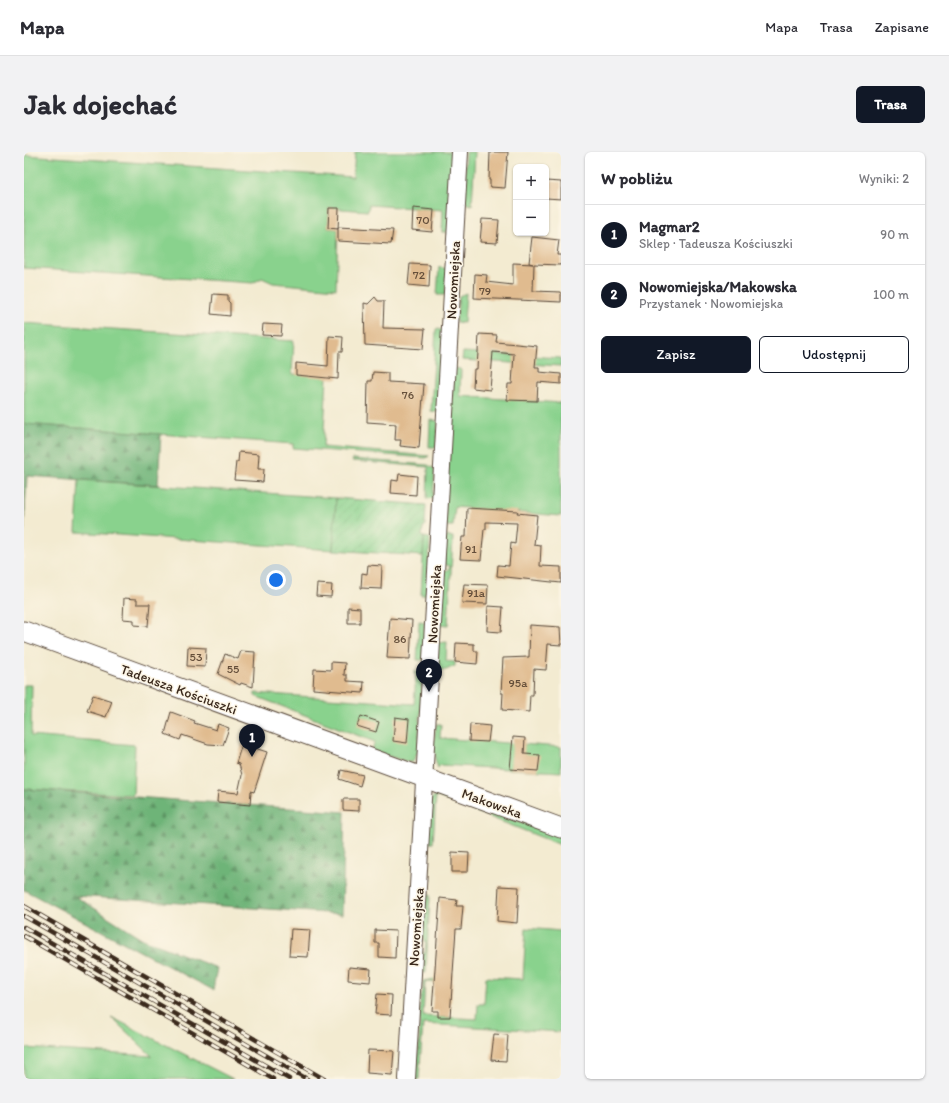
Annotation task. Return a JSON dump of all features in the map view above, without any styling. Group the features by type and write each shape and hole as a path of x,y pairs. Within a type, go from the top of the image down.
{"street":[{"name":"Nowomiejska","path":"407,1079 460,152"},
{"name":"Tadeusza Kościuszki","path":"24,631 424,778"},
{"name":"Makowska","path":"424,778 561,828"}],"green space":[{"path":"355,152 453,152 448,232 442,232 443,210 369,205 368,211 329,208 328,228 338,229 336,289 273,283 262,278 253,283 24,268 24,155 353,177"},
{"path":"466,152 475,152 472,205 467,204 464,199"},
{"path":"439,267 447,269 445,295 437,295"},
{"path":"466,293 464,323 456,322 459,296"},
{"path":"24,323 294,341 292,374 327,377 323,447 429,456 426,458 293,448 293,444 24,424"},
{"path":"436,329 443,330 438,412 431,411"},
{"path":"463,352 561,358 561,366 462,360"},
{"path":"454,368 461,369 460,396 561,403 561,516 455,507 453,526 444,526"},
{"path":"430,420 438,421 436,447 429,447"},
{"path":"24,424 161,434 158,485 27,476 24,530"},
{"path":"353,459 428,465 435,469 433,498 427,499 428,467 352,461"},
{"path":"79,480 336,498 333,550 76,532"},
{"path":"336,498 426,505 425,526 423,527 422,536 424,537 423,556 333,550"},
{"path":"445,536 453,537 448,625 438,624 442,572 449,569 450,566 443,564"},
{"path":"424,537 430,538 427,595 421,595"},
{"path":"419,621 425,622 423,660 417,660"},
{"path":"447,642 446,661 455,662 455,666 446,670 437,670 438,643"},
{"path":"414,672 423,672 418,752 412,763 371,751 375,742 255,696 255,693 414,704 416,674 414,674"},
{"path":"24,685 32,685 31,736 135,745 133,795 24,789"},
{"path":"436,724 441,724 440,738 561,747 561,772 440,765 438,768 435,759 435,752 433,751"},
{"path":"24,789 345,812 342,914 75,896 143,939 217,968 213,990 24,890"},
{"path":"440,792 561,837 561,845 436,796 433,843 428,843 431,799"},
{"path":"425,895 430,895 426,973 422,972 422,955 423,952 425,954 426,942 422,937"},
{"path":"526,928 561,931 561,1032 423,1024 419,1079 414,1079 419,1045 420,1001 423,990 423,981 435,979 434,982 425,982 423,1016 477,1019 478,1004 484,1004 486,977 523,979"},
{"path":"111,1017 233,1079 24,1079 24,1048 152,1056"}],"building":[{"path":"490,152 508,152 505,188 490,187"},
{"path":"549,181 561,182 561,199 549,198"},
{"path":"329,208 339,208 338,229 328,228"},
{"path":"413,208 434,210 432,232 412,230"},
{"path":"482,219 499,220 497,243 480,242"},
{"path":"338,227 393,230 391,244 338,241"},
{"path":"532,237 559,240 557,255 561,255 561,265 534,264 533,291 561,292 561,302 474,298 475,274 487,275 486,282 513,285 513,263 533,264 529,263"},
{"path":"410,264 430,265 429,287 408,285"},
{"path":"213,294 228,295 228,301 230,303 230,316 211,314"},
{"path":"375,297 378,301 384,301 383,328 425,329 423,349 365,345 364,303 368,304"},
{"path":"263,324 282,325 281,336 262,335"},
{"path":"479,334 497,335 496,342 537,346 535,367 539,367 539,372 561,374 561,384 538,382 537,401 507,400 508,384 512,384 514,354 493,352 490,390 473,388 474,369 477,369"},
{"path":"329,336 343,337 342,352 339,352 338,379 296,375 296,363 328,366"},
{"path":"373,372 388,373 388,382 424,384 419,448 400,446 401,440 395,440 396,424 367,422 368,381 372,381"},
{"path":"239,452 259,454 258,469 264,469 263,482 234,480"},
{"path":"399,474 417,476 416,495 391,493 392,480 398,481"},
{"path":"467,508 518,511 517,513 537,515 534,545 541,546 540,566 561,567 561,583 497,576 498,565 509,566 511,543 515,544 517,523 486,522 481,560 460,559 462,537 466,537"},
{"path":"368,565 382,566 381,589 361,588 362,573 367,574"},
{"path":"317,584 332,585 331,597 316,596"},
{"path":"464,584 488,585 487,604 462,603"},
{"path":"124,598 137,599 137,604 150,604 148,626 134,625 134,620 123,619"},
{"path":"488,606 503,607 501,632 487,631"},
{"path":"348,607 360,608 360,623 348,623"},
{"path":"390,618 412,620 410,659 387,658"},
{"path":"530,625 560,627 561,645 548,644 546,670 534,669 533,695 530,695 529,712 502,710 503,693 501,693 503,658 529,657"},
{"path":"456,643 474,644 474,651 478,651 477,664 455,662"},
{"path":"188,647 206,648 205,667 187,666"},
{"path":"241,651 255,652 253,687 241,683 240,685 218,674 225,654 238,659"},
{"path":"331,662 345,663 344,675 347,675 347,681 364,682 363,693 313,689 314,669 331,670"},
{"path":"93,695 112,701 106,717 87,711"},
{"path":"171,712 195,721 194,723 216,730 218,724 229,728 223,745 208,744 182,735 180,740 165,734"},
{"path":"361,716 379,722 376,732 357,726"},
{"path":"395,717 409,719 407,743 393,741"},
{"path":"470,724 490,726 488,742 469,741"},
{"path":"513,737 525,738 524,754 540,755 538,771 510,769"},
{"path":"242,744 267,752 254,792 251,791 250,805 217,802 218,791 238,793 242,775 239,764 236,763"},
{"path":"341,770 363,775 360,786 339,779"},
{"path":"343,799 359,799 359,811 343,810"},
{"path":"452,852 469,853 468,872 452,872"},
{"path":"499,886 519,887 517,923 497,921"},
{"path":"440,898 457,900 456,906 463,906 461,929 456,929 450,1017 438,1017 438,1011 432,1011"},
{"path":"291,929 310,930 308,957 289,956"},
{"path":"375,930 396,931 395,958 379,957 379,943 375,943"},
{"path":"349,967 371,969 370,982 348,980"},
{"path":"377,994 392,995 391,1015 375,1014"},
{"path":"494,1034 508,1035 506,1061 491,1060"},
{"path":"368,1050 394,1051 392,1075 367,1073"}],"railway":[{"path":"24,906 324,1079"},
{"path":"24,916 307,1079"},
{"path":"24,927 289,1079"},
{"path":"24,936 273,1079"}],"place":[{"name":"Nowomiejska/Makowska","path":"429,692"},
{"name":"Magmar2","path":"252,757"}]}
